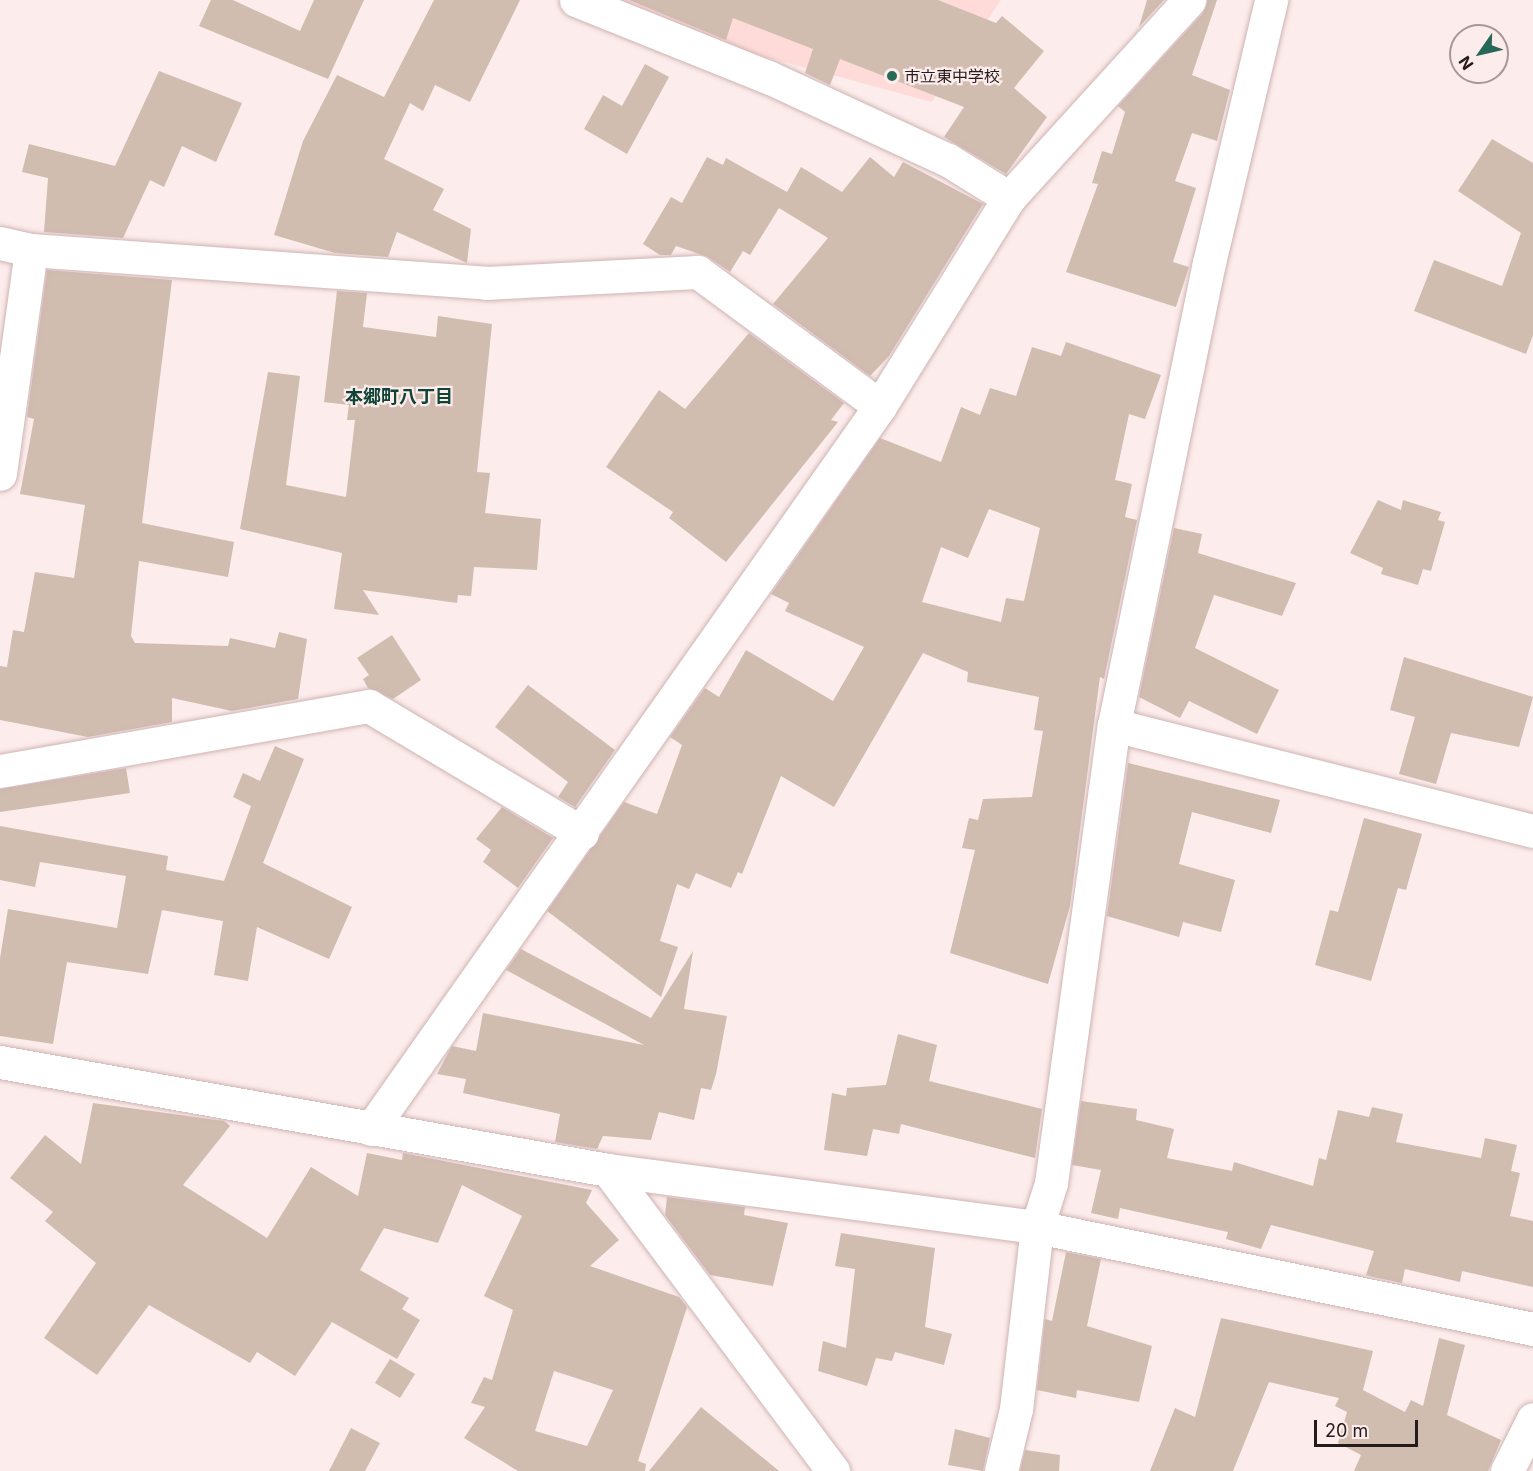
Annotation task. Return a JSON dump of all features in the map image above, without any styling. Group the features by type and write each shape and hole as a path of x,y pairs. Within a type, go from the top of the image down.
{"street":[{"path":"576,0 768,77 948,160 1010,198"},
{"path":"371,1129 582,833 880,406 1010,198 1188,0"},
{"path":"1001,1471 1016,1409 1037,1227 1051,1183 1113,725 1209,263 1271,0"},
{"path":"0,474 15,247 486,283 698,272 880,406"},
{"path":"0,771 369,706 582,833"},
{"path":"1113,725 1533,831"},
{"path":"0,1062 608,1170 1037,1227 1533,1329"},
{"path":"608,1170 833,1471"},
{"path":"1507,1471 1533,1419"}],"shaded area":[{"name":"市立東中学校","path":"613,0 1001,0 932,102 736,49"}],"building":[{"path":"211,0 233,0 300,31 314,0 364,0 328,79 199,26"},
{"path":"434,0 520,0 470,102 435,85 423,111 410,103 384,159 444,189 433,210 471,229 467,263 397,232 388,257 335,253 274,235 303,141 337,75 384,97"},
{"name":"市立東中学校","path":"629,0 938,0 996,23 1002,16 1044,51 1014,88 1047,117 1006,174 944,137 964,107 840,59 830,85 805,73 813,49 733,18 726,40"},
{"path":"1147,0 1164,0 1139,27"},
{"path":"1207,0 1217,0 1192,75 1230,90 1217,141 1192,133 1175,181 1196,188 1173,262 1189,267 1176,307 1066,272 1098,184 1092,183 1102,151 1112,154 1125,112 1118,106 1203,13"},
{"path":"645,64 669,77 627,154 584,129 603,95 622,106"},
{"path":"159,71 242,103 216,162 182,146 164,187 150,180 123,238 44,232 48,178 22,172 29,144 115,166"},
{"path":"1492,139 1533,163 1533,335 1526,354 1414,311 1434,260 1502,286 1521,233 1458,191"},
{"path":"707,157 723,165 726,158 787,192 801,167 842,192 870,157 894,177 903,162 983,204 889,356 870,376 773,304 828,238 779,208 750,255 743,251 730,272 708,257 676,246 671,255 660,255 643,244 671,197 682,203"},
{"path":"47,270 172,280 142,523 234,542 228,577 139,561 131,636 135,643 228,646 230,638 275,648 279,632 307,639 298,699 232,711 172,698 172,722 88,737 0,720 0,666 7,667 13,630 24,632 35,572 74,578 85,505 20,494 34,419 27,417"},
{"path":"337,291 367,293 363,327 436,337 438,316 492,324 477,472 490,473 485,513 541,519 537,570 474,567 471,596 458,595 457,603 363,590 379,615 334,609 342,553 240,529 268,372 300,376 286,485 346,497 355,420 347,420 349,405 324,402"},
{"path":"749,333 844,403 831,420 838,422 726,562 669,518 673,512 606,467 659,390 685,409"},
{"path":"1066,342 1161,375 1145,419 1129,414 1115,480 1132,484 1125,517 1137,520 1104,679 1100,677 1070,906 1048,984 950,953 975,850 962,848 969,818 978,820 983,799 1032,797 1043,731 1034,730 1039,697 967,682 968,672 923,653 834,807 781,776 742,874 738,872 731,888 696,873 689,889 677,884 660,941 678,947 661,997 547,911 624,802 657,814 682,745 670,737 705,688 719,697 746,650 833,701 864,647 785,611 789,603 771,594 880,438 941,462 961,407 980,415 990,388 1016,396 1032,347 1061,356","holes":["989,509 1040,528 1024,601 1006,598 1001,622 922,602 941,547 968,558"]},
{"path":"1378,500 1401,510 1403,500 1441,512 1438,520 1445,522 1431,571 1423,569 1418,585 1381,574 1383,568 1350,553"},
{"path":"1174,528 1202,534 1198,553 1296,583 1282,616 1214,595 1195,648 1279,690 1257,734 1189,701 1180,718 1139,697"},
{"path":"392,635 421,680 393,699 368,688 363,679 369,675 357,658"},
{"path":"1404,657 1533,697 1519,747 1451,733 1436,784 1399,774 1415,717 1390,710"},
{"path":"528,685 615,750 575,807 558,797 568,782 495,727"},
{"path":"275,746 304,759 263,863 352,907 329,959 257,927 248,981 214,975 223,921 162,910 148,974 67,962 53,1044 0,1036 0,958 8,909 117,928 126,876 40,862 35,887 0,880 0,826 168,856 166,870 224,881 251,806 233,797 243,773 260,781"},
{"path":"1128,763 1280,800 1271,833 1192,812 1179,864 1235,880 1221,932 1183,922 1179,937 1107,916"},
{"path":"126,768 130,793 0,812 0,789"},
{"path":"502,807 553,838 518,888 483,862 491,850 476,839"},
{"path":"1364,818 1422,834 1406,890 1398,888 1371,981 1315,965 1330,910 1338,912"},
{"path":"521,949 651,1018 693,951 684,1009 727,1016 711,1090 701,1088 694,1120 659,1112 651,1140 603,1136 597,1149 555,1142 560,1114 463,1093 466,1079 437,1074 452,1046 476,1051 483,1013 644,1045 506,970"},
{"path":"898,1034 937,1045 929,1081 1042,1109 1035,1158 901,1124 899,1134 873,1129 867,1156 824,1150 832,1093 846,1096 847,1088 886,1085"},
{"path":"1081,1101 1137,1109 1136,1120 1174,1129 1167,1158 1232,1171 1234,1162 1313,1186 1319,1158 1326,1160 1338,1110 1369,1117 1372,1107 1403,1114 1396,1142 1481,1158 1485,1138 1517,1145 1511,1171 1520,1173 1510,1216 1533,1221 1533,1287 1462,1271 1460,1282 1405,1269 1402,1283 1373,1277 1366,1275 1374,1251 1271,1225 1261,1249 1226,1239 1228,1232 1120,1208 1118,1219 1091,1213 1101,1170 1072,1165"},
{"path":"93,1103 224,1121 230,1126 183,1185 267,1238 311,1167 358,1196 367,1153 402,1160 403,1153 592,1190 586,1203 619,1240 590,1266 679,1297 687,1307 638,1461 646,1464 645,1471 518,1471 464,1438 485,1407 471,1403 484,1377 492,1380 513,1310 484,1296 522,1216 462,1185 438,1243 384,1228 360,1270 409,1298 402,1309 420,1320 397,1359 332,1322 295,1376 257,1352 250,1363 149,1305 97,1375 44,1338 96,1263 45,1221 53,1212 10,1178 45,1135 81,1164","holes":["554,1371 613,1390 587,1446 535,1431"]},
{"path":"667,1197 745,1207 744,1215 788,1223 773,1286 710,1275 665,1215"},
{"path":"841,1233 935,1248 925,1327 952,1334 944,1365 895,1352 892,1361 876,1358 867,1386 818,1371 823,1341 846,1348 855,1269 835,1266"},
{"path":"1066,1252 1101,1259 1087,1326 1152,1346 1139,1402 1077,1390 1076,1398 1037,1390 1045,1319 1052,1321"},
{"path":"1221,1318 1373,1351 1363,1390 1405,1412 1411,1400 1423,1406 1439,1338 1465,1345 1447,1415 1501,1440 1488,1471 1354,1471 1361,1455 1338,1443 1347,1412 1335,1406 1339,1398 1269,1382 1233,1471 1150,1471 1175,1408 1195,1417"},
{"path":"390,1359 415,1374 400,1398 375,1383"},
{"path":"701,1407 779,1471 649,1471"},
{"path":"351,1428 380,1443 365,1471 329,1471"},
{"path":"955,1429 990,1438 983,1471 948,1465"},
{"path":"1025,1450 1060,1455 1059,1471 1020,1471"}],"place":[{"name":"市立東中学校","path":"892,76"}],"district":[{"name":"本郷町八丁目","path":"399,397"}]}
